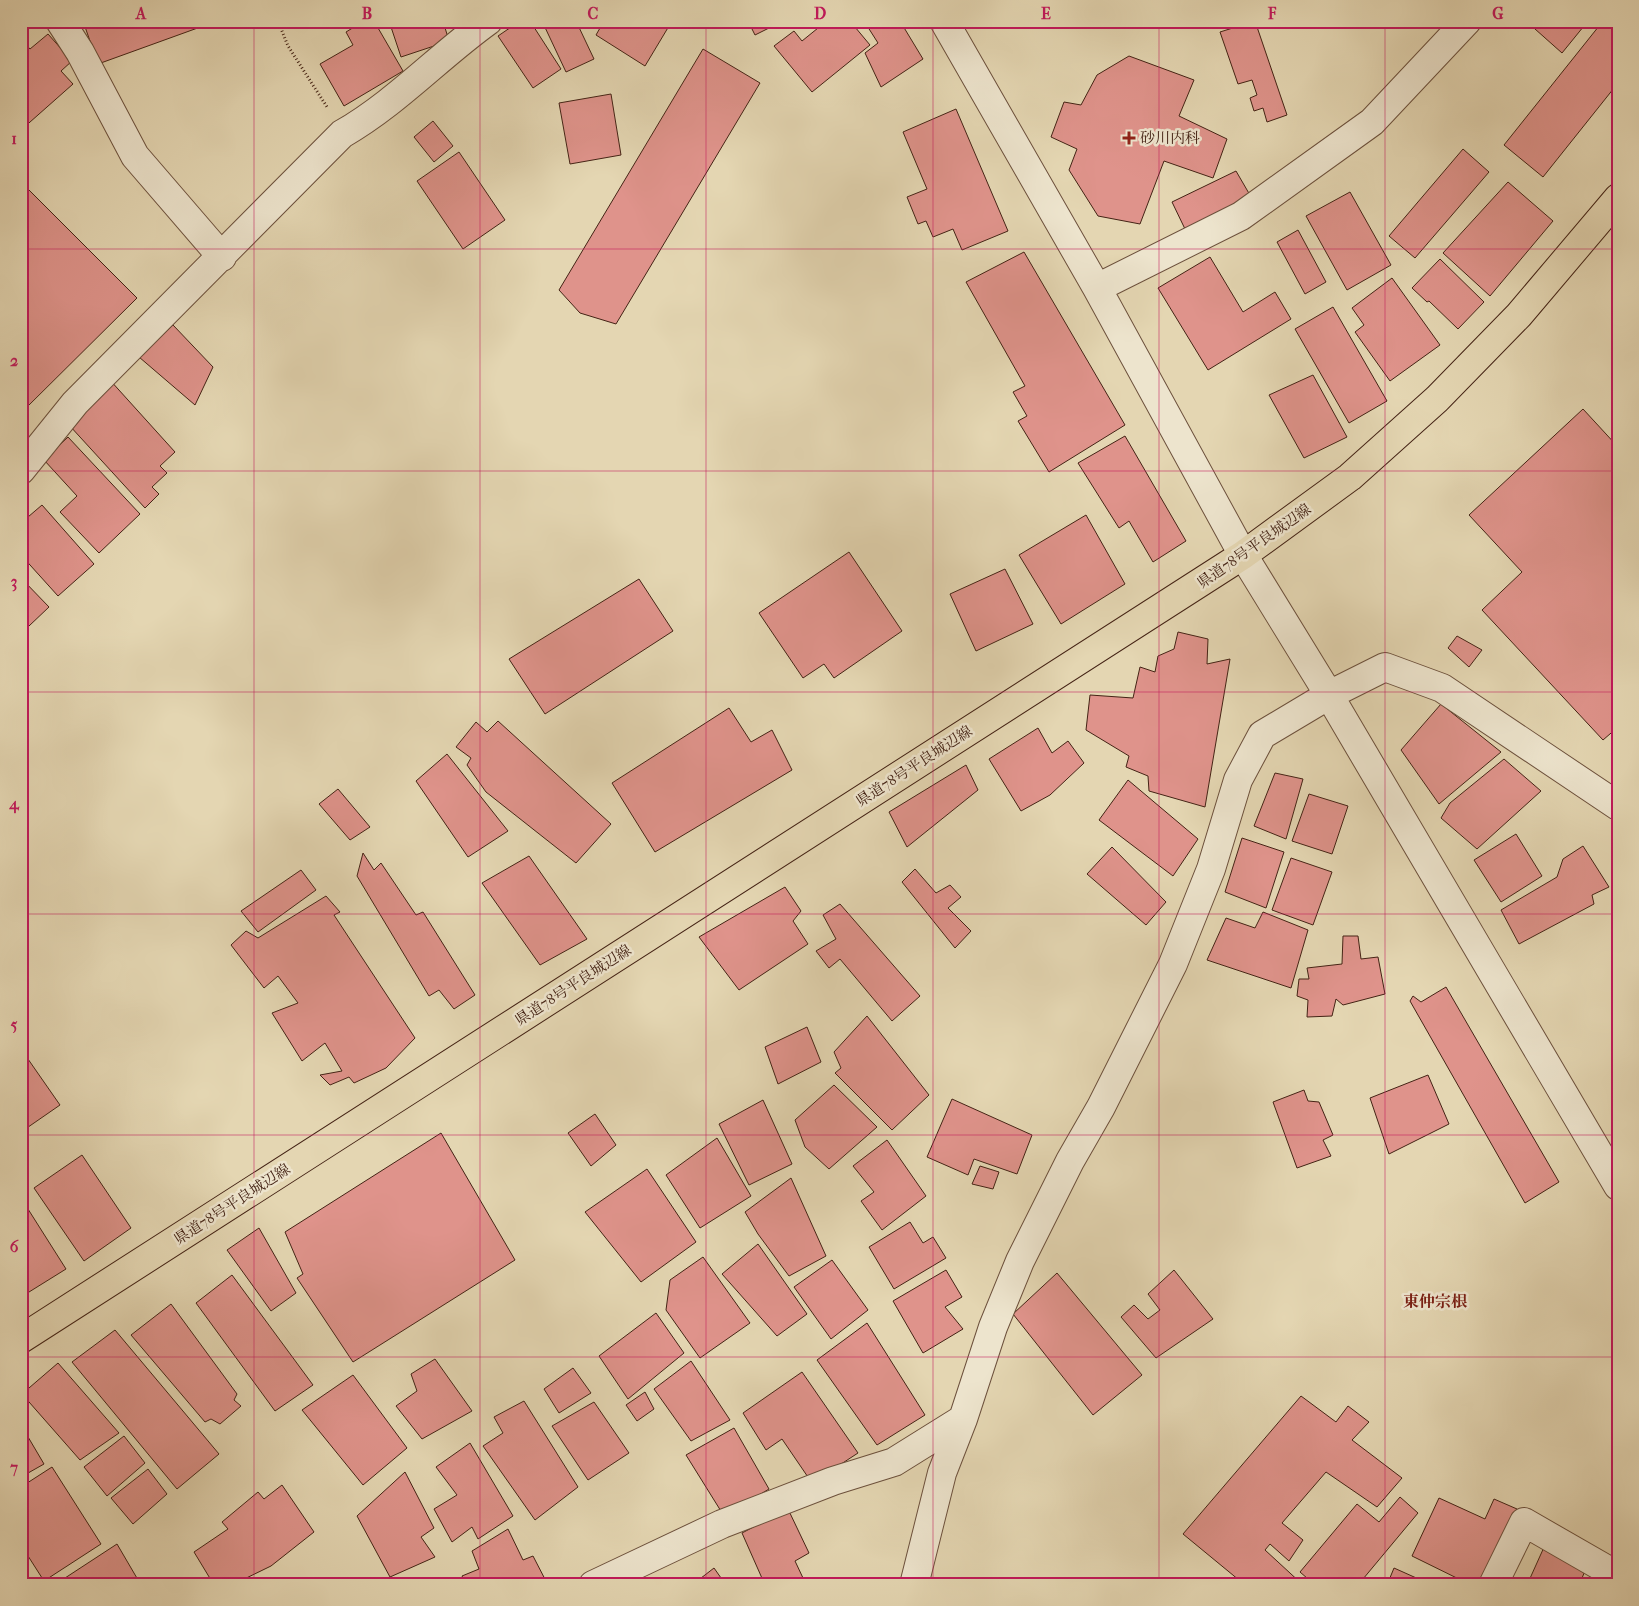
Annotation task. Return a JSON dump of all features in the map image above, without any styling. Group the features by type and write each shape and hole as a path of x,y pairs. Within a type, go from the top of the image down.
{"main road":[{"name":"県道78号平良城辺線","path":"21,1339 1243,556 1350,477 1437,399 1519,316 1618,198"}],"street":[{"path":"60,21 80,52 135,156 222,257"},
{"path":"21,470 75,403 342,134 362,123 464,38 488,21"},
{"path":"944,21 1097,288 1243,556 1329,695 1618,1186"},
{"path":"1097,288 1241,216 1372,122 1467,21"},
{"path":"914,1585 942,1474 963,1419 993,1327 1020,1261 1070,1161 1101,1107 1172,964 1211,869 1238,780 1262,735 1329,695 1385,667 1442,688 1618,806"},
{"path":"593,1585 722,1524 833,1481 894,1462 963,1419"},
{"path":"1493,1585 1524,1522 1618,1576"}],"path":[{"path":"278,21 288,46 323,99 342,134"}],"building":[{"path":"83,21 217,21 98,64"},
{"path":"364,21 374,21 403,71 344,106 320,64 353,45 346,32"},
{"path":"389,21 443,21 449,41 401,57"},
{"path":"520,21 530,21 561,69 533,88 498,36"},
{"path":"542,21 576,21 594,59 566,72"},
{"path":"604,21 672,21 645,66 596,35"},
{"path":"748,21 781,21 781,22 755,35"},
{"path":"812,21 850,21 870,45 812,92 774,46 794,31 802,41 818,28"},
{"path":"864,21 900,21 923,59 881,87 865,53 878,43"},
{"path":"1255,21 1287,115 1267,122 1263,108 1254,111 1250,98 1257,95 1252,80 1238,84 1220,32"},
{"path":"1526,21 1588,21 1562,53"},
{"path":"1603,21 1618,21 1618,91 1614,88 1543,177 1504,145"},
{"path":"48,34 72,61 61,71 73,84 21,130 21,39 30,49"},
{"path":"703,49 760,83 616,324 580,313 559,290"},
{"path":"1129,56 1194,80 1179,116 1227,139 1213,178 1164,161 1140,224 1098,216 1069,170 1077,149 1051,137 1064,102 1081,105 1097,75"},
{"path":"611,94 621,155 570,164 559,103"},
{"path":"956,109 1008,231 962,250 953,229 933,237 926,221 918,224 907,197 927,189 903,132"},
{"path":"433,121 453,146 434,162 414,137"},
{"path":"1463,149 1489,172 1415,258 1389,236"},
{"path":"459,152 505,220 463,249 417,181"},
{"path":"1236,171 1254,202 1185,229 1172,202"},
{"path":"21,182 137,298 26,408 21,403"},
{"path":"1508,182 1553,221 1490,296 1443,253"},
{"path":"1350,192 1391,265 1347,290 1306,216"},
{"path":"1298,230 1326,282 1305,294 1277,242"},
{"path":"1024,252 1125,425 1049,472 1018,421 1027,416 1013,392 1025,386 966,282"},
{"path":"1210,257 1243,312 1275,292 1291,319 1208,370 1158,288"},
{"path":"1440,259 1484,302 1458,329 1429,301 1427,302 1412,288"},
{"path":"1392,278 1440,345 1390,381 1355,332 1364,325 1352,308"},
{"path":"1333,307 1387,401 1349,423 1295,329"},
{"path":"173,325 213,367 195,405 139,357"},
{"path":"1313,375 1347,437 1304,458 1269,395"},
{"path":"109,379 175,452 160,466 167,473 152,487 159,494 145,508 69,425"},
{"path":"1583,409 1618,447 1618,727 1603,740 1482,610 1522,572 1469,515"},
{"path":"1125,436 1186,541 1153,562 1129,521 1119,528 1078,463"},
{"path":"68,437 140,514 99,553 60,512 77,496 44,460"},
{"path":"42,505 94,564 58,596 21,555 21,523"},
{"path":"1086,515 1125,584 1061,624 1019,555"},
{"path":"849,552 902,631 834,678 824,664 803,678 759,613"},
{"path":"1005,569 1033,624 976,651 950,594"},
{"path":"21,578 49,607 29,626 21,618"},
{"path":"639,579 673,631 545,714 509,659"},
{"path":"1178,632 1208,639 1207,664 1230,659 1205,807 1149,791 1148,776 1126,767 1129,756 1086,730 1090,695 1133,698 1140,667 1155,672 1158,656 1174,649"},
{"path":"1457,636 1482,650 1469,667 1448,648"},
{"path":"1441,704 1501,752 1439,804 1401,750"},
{"path":"729,708 751,742 772,730 792,770 655,852 612,783"},
{"path":"498,721 611,824 576,863 486,792 467,765 471,758 456,747 476,722 487,732"},
{"path":"1038,728 1052,753 1068,741 1084,763 1050,795 1021,811 989,759"},
{"path":"447,754 508,831 468,857 416,781"},
{"path":"1504,759 1541,791 1477,849 1441,818 1450,803"},
{"path":"966,765 978,790 907,847 889,812"},
{"path":"1275,773 1303,779 1286,839 1254,826"},
{"path":"1128,780 1198,839 1173,876 1099,820"},
{"path":"338,789 370,827 350,840 319,804"},
{"path":"1309,794 1348,806 1332,854 1292,841"},
{"path":"1516,834 1542,876 1501,902 1474,860"},
{"path":"1242,838 1284,852 1266,908 1225,892"},
{"path":"1583,846 1609,887 1592,895 1594,904 1519,944 1501,910 1557,877 1563,859"},
{"path":"1112,847 1166,902 1146,925 1087,874"},
{"path":"363,853 374,870 381,863 416,915 423,912 475,995 454,1009 439,990 429,996 357,876"},
{"path":"529,856 587,939 540,965 482,883"},
{"path":"1291,858 1332,872 1313,925 1272,910"},
{"path":"915,869 936,893 950,885 961,897 948,908 971,931 955,948 902,882"},
{"path":"301,870 316,890 258,932 241,911"},
{"path":"785,887 801,911 793,921 808,944 739,990 699,937"},
{"path":"326,896 340,912 334,915 415,1038 386,1068 354,1083 349,1077 330,1085 320,1075 342,1071 325,1043 302,1061 272,1013 298,1003 278,976 264,988 231,945 246,931 258,938"},
{"path":"840,904 920,996 892,1021 840,959 829,968 816,951 836,939 823,915"},
{"path":"1263,912 1308,930 1291,988 1207,960 1226,918 1255,928"},
{"path":"1343,936 1358,936 1361,959 1378,957 1385,994 1343,1005 1336,999 1332,1016 1307,1017 1308,1000 1297,996 1299,979 1309,979 1307,968 1342,964"},
{"path":"1446,987 1559,1182 1525,1203 1410,1001 1413,996 1421,1002"},
{"path":"867,1016 929,1095 892,1130 835,1073 841,1068 834,1052"},
{"path":"807,1027 821,1062 778,1084 765,1047"},
{"path":"21,1049 60,1105 21,1132"},
{"path":"1428,1075 1449,1124 1389,1154 1370,1098"},
{"path":"834,1085 877,1127 829,1169 805,1147 795,1120"},
{"path":"1304,1090 1308,1101 1319,1102 1333,1135 1323,1140 1331,1156 1297,1168 1273,1102"},
{"path":"952,1099 1032,1135 1017,1174 974,1159 968,1175 927,1157"},
{"path":"763,1100 792,1164 749,1185 719,1124"},
{"path":"595,1114 616,1145 591,1166 568,1133"},
{"path":"441,1133 515,1260 353,1362 297,1278 303,1274 285,1232"},
{"path":"717,1138 751,1196 700,1228 666,1175"},
{"path":"887,1140 926,1196 882,1230 861,1201 874,1192 853,1166"},
{"path":"82,1155 131,1228 84,1261 34,1188"},
{"path":"980,1166 999,1172 993,1189 972,1184"},
{"path":"647,1169 696,1242 641,1282 585,1212"},
{"path":"791,1178 826,1256 789,1276 758,1234 745,1212"},
{"path":"21,1198 66,1269 21,1297"},
{"path":"910,1222 923,1243 933,1237 946,1258 894,1289 869,1247"},
{"path":"259,1228 296,1293 271,1311 227,1250"},
{"path":"758,1244 807,1314 777,1336 722,1274"},
{"path":"703,1257 750,1323 700,1358 666,1310 670,1280"},
{"path":"832,1260 868,1310 831,1339 794,1287"},
{"path":"946,1270 962,1297 945,1307 963,1329 923,1353 893,1301"},
{"path":"1174,1270 1213,1319 1156,1358 1121,1317 1134,1305 1148,1319 1160,1310 1148,1294"},
{"path":"1057,1273 1142,1375 1093,1415 1013,1314"},
{"path":"232,1275 313,1385 275,1411 196,1303"},
{"path":"171,1304 237,1394 234,1400 241,1406 220,1424 211,1419 205,1422 131,1335"},
{"path":"656,1313 684,1353 628,1399 599,1356"},
{"path":"867,1323 925,1415 877,1445 817,1360"},
{"path":"115,1330 219,1454 177,1489 72,1362"},
{"path":"435,1359 472,1411 422,1439 396,1406 417,1391 411,1374"},
{"path":"691,1361 730,1420 691,1441 654,1389"},
{"path":"58,1363 119,1433 80,1460 22,1394"},
{"path":"573,1368 591,1393 559,1413 544,1389"},
{"path":"802,1372 858,1453 812,1483 782,1439 766,1450 743,1413"},
{"path":"353,1375 407,1448 363,1485 302,1410"},
{"path":"645,1392 654,1409 637,1421 626,1405"},
{"path":"1301,1396 1336,1422 1348,1406 1369,1422 1352,1440 1402,1478 1377,1507 1326,1472 1282,1523 1303,1540 1289,1561 1270,1544 1265,1550 1303,1585 1245,1585 1183,1534"},
{"path":"524,1401 578,1487 535,1520 483,1446 503,1433 494,1417"},
{"path":"594,1402 629,1453 588,1480 552,1426"},
{"path":"21,1425 44,1464 21,1477"},
{"path":"734,1428 769,1489 724,1516 686,1455"},
{"path":"124,1436 145,1463 107,1496 84,1467"},
{"path":"470,1443 513,1516 478,1539 472,1527 452,1542 434,1509 457,1495 436,1467"},
{"path":"52,1467 101,1544 44,1581 21,1545 21,1487"},
{"path":"148,1469 167,1494 133,1524 111,1498"},
{"path":"405,1472 434,1528 421,1537 435,1557 390,1577 357,1516"},
{"path":"282,1485 314,1532 271,1566 232,1585 214,1585 194,1552 228,1529 222,1522 258,1492 264,1499"},
{"path":"1400,1497 1418,1513 1358,1585 1315,1585 1300,1572 1357,1504 1379,1522"},
{"path":"1439,1498 1485,1519 1494,1499 1517,1509 1481,1585 1471,1585 1412,1556"},
{"path":"788,1509 809,1553 795,1561 803,1578 788,1585 765,1585 742,1533"},
{"path":"508,1529 523,1560 533,1556 548,1585 466,1585 462,1576 479,1569 472,1551"},
{"path":"117,1544 141,1585 69,1585 65,1578"},
{"path":"1545,1545 1588,1564 1579,1585 1527,1585"},
{"path":"714,1568 726,1585 692,1585"},
{"path":"1394,1568 1432,1585 1387,1585"}],"place":[{"name":"砂川内科","path":"1129,138"}],"district":[{"name":"東仲宗根","path":"1435,1301"}]}
